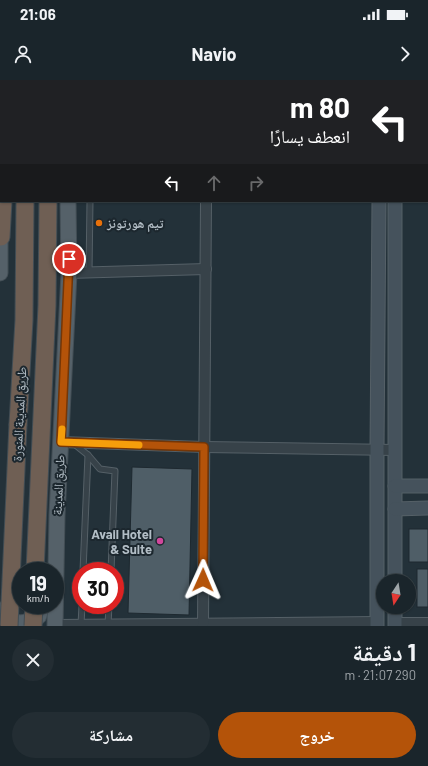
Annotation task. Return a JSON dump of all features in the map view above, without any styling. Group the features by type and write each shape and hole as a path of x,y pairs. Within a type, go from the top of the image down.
{"highway":[{"path":"1,237 3,202"},
{"name":"طريق المدينة المنورة","path":"9,626 24,320 26,202"},
{"name":"طريق المدينة المنورة","path":"36,562 47,305 48,202"},
{"path":"33,626 34,614"}],"main road":[{"path":"0,202 0,273"},
{"name":"طريق المدينة","path":"56,626 56,514 67,443 69,273 68,202"},
{"path":"48,562 56,514"},
{"path":"0,610 0,613 13,622 22,624 28,623 39,616 39,614"}],"street":[{"path":"203,625 206,202"},
{"path":"56,626 377,624 379,202"},
{"path":"395,202 395,574"},
{"path":"69,273 206,269"},
{"path":"67,443 395,450"},
{"path":"395,486 428,486"},
{"path":"395,508 428,508"},
{"path":"395,624 428,622"}],"lane":[{"path":"89,273 90,202"},
{"path":"67,443 88,455 100,469 115,471 111,562"},
{"path":"83,562 88,455"},
{"path":"81,626 82,614"},
{"path":"108,625 109,614"}],"building":[{"name":"Avail Hotel & Suite","path":"132,467 192,469 189,615 128,613"},
{"path":"409,529 428,529 428,562 409,562"},
{"path":"417,569 428,569 428,607 417,607"}],"slow traffic":[{"path":"62,429 61,442 139,445"}],"place":[{"name":"تيم هورتونز","path":"99,223"},
{"name":"Avail Hotel & Suite","path":"160,541"}],"route":[{"path":"69,259 61,442 204,447 203,580"}]}
